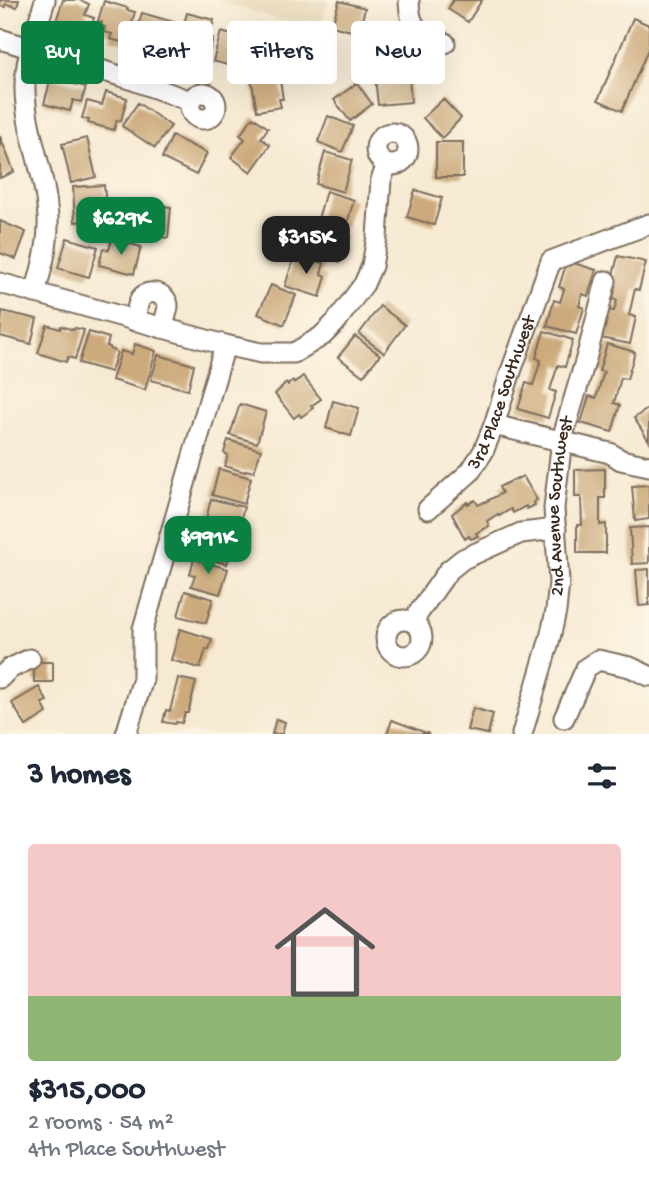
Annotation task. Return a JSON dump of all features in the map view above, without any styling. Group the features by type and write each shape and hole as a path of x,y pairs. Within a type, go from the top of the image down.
{"street":[{"path":"39,21 45,0"},
{"path":"409,0 411,21"},
{"path":"0,39 21,46"},
{"path":"104,71 190,101"},
{"path":"25,84 28,118 48,217 46,246 34,293"},
{"path":"0,283 225,345 261,353 295,353 328,329 364,284 372,266 382,180 387,164"},
{"name":"3rd Place Southwest","path":"428,509 470,472 483,452 551,261 649,224"},
{"name":"2nd Avenue Southwest","path":"522,734 556,611 559,582 554,508 561,443 606,281"},
{"path":"135,321 141,298 155,292 164,297 168,306 162,328"},
{"path":"126,734 143,679 143,629 225,345"},
{"path":"494,425 610,453 621,460 649,466"},
{"path":"412,622 448,571 463,559 521,533 556,529"},
{"path":"0,678 9,669 30,659"},
{"path":"564,718 586,668 598,660 630,667 649,676"}],"shaded area":[{"path":"216,0 328,0 322,21 284,21"}],"building":[{"path":"0,0 19,0 17,7 6,4 5,7 0,5"},
{"path":"63,0 80,0 89,4 85,15 94,18 93,21 56,21"},
{"path":"453,0 482,0 468,22 448,9"},
{"path":"104,1 135,12 132,21 118,21 118,41 110,39 112,34 104,32 104,21 98,21"},
{"path":"339,1 365,8 362,21 351,21 351,31 337,27 337,21 333,21"},
{"path":"142,13 170,21 140,21"},
{"path":"187,13 214,20 213,24 213,21 185,21"},
{"path":"633,18 649,25 649,47 622,111 598,100"},
{"path":"221,32 227,34 227,65 213,61"},
{"path":"49,84 86,87 81,102 73,100 70,111 44,104"},
{"path":"252,84 281,84 283,99 279,99 281,107 257,111"},
{"path":"358,84 372,104 350,121 334,100"},
{"path":"376,84 410,84 411,102 378,105"},
{"path":"106,92 127,98 121,121 117,120 114,130 88,123 89,120 82,118 87,101 102,105"},
{"path":"443,99 461,118 442,138 423,118"},
{"path":"138,103 171,126 155,148 122,126"},
{"path":"328,116 353,126 342,152 318,142"},
{"path":"253,117 268,128 261,138 270,145 251,172 231,157 245,139 240,135"},
{"path":"0,136 14,172 0,178"},
{"path":"172,136 207,153 196,175 162,158"},
{"path":"87,138 96,177 71,183 62,144"},
{"path":"436,142 463,142 463,177 436,177"},
{"path":"325,152 352,160 343,192 316,184"},
{"path":"104,185 107,219 75,222 73,187"},
{"path":"415,190 442,198 434,225 407,217"},
{"path":"326,191 354,200 346,227 318,219"},
{"path":"145,204 171,207 168,238 142,235"},
{"path":"0,221 26,232 16,259 0,253"},
{"path":"316,227 345,236 340,262 308,251"},
{"path":"67,238 98,247 89,277 58,268"},
{"path":"112,239 141,247 134,274 99,265 103,249 109,250"},
{"path":"295,254 324,263 321,274 326,276 320,297 285,286"},
{"path":"618,256 646,262 639,290 635,289 629,315 636,317 630,344 601,338 609,310 614,311 617,300 613,299 616,284 611,283"},
{"path":"567,261 596,270 588,296 582,294 579,306 584,308 576,334 547,326 554,300 560,302 564,289 559,287"},
{"path":"271,285 296,295 284,325 258,314"},
{"path":"380,306 405,325 384,353 359,334"},
{"path":"2,311 37,319 31,344 0,336"},
{"path":"47,325 60,329 61,326 84,330 75,359 68,357 66,362 38,353"},
{"path":"544,331 573,340 565,367 558,365 550,390 556,392 548,418 518,409 526,383 533,385 541,360 536,358"},
{"path":"89,332 109,338 107,346 117,352 111,372 79,363"},
{"path":"355,336 380,355 363,376 338,357"},
{"path":"135,344 156,351 145,390 112,380 121,351 132,354"},
{"path":"607,344 635,352 627,379 621,378 614,403 620,405 612,432 581,423 589,396 596,398 604,372 599,371"},
{"path":"158,355 194,365 188,390 151,380"},
{"path":"303,376 321,399 301,417 299,414 294,418 275,394 286,383 294,383"},
{"path":"333,401 359,408 351,436 326,428"},
{"path":"240,404 266,412 257,443 230,435"},
{"path":"649,408 649,441 634,418"},
{"path":"228,440 261,450 254,472 225,466 228,455 224,453"},
{"path":"219,469 251,478 244,504 212,495"},
{"path":"605,469 605,498 600,498 600,525 606,524 606,553 577,553 577,525 582,525 581,497 575,497 575,470"},
{"path":"523,476 537,500 535,505 527,509 526,506 513,513 511,509 499,516 498,514 487,521 489,526 476,533 478,536 465,539 452,514 467,502 468,504 475,500 478,505 491,499 502,493 499,487"},
{"path":"649,485 649,519 635,521 632,486"},
{"path":"211,499 244,507 238,531 205,523"},
{"path":"649,527 649,563 632,564 630,528"},
{"path":"203,528 235,537 227,564 195,555"},
{"path":"194,559 228,569 220,594 191,586 195,575 190,574"},
{"path":"649,569 649,605 639,606 636,570"},
{"path":"185,591 213,599 206,623 178,616"},
{"path":"180,629 212,639 200,668 171,660"},
{"path":"34,662 53,662 53,682 34,682"},
{"path":"178,678 196,682 188,713 185,713 182,723 163,722 166,710 170,711"},
{"path":"39,687 47,701 42,703 47,713 26,726 12,703"},
{"path":"473,708 493,714 488,734 467,730"},
{"path":"276,719 285,722 282,734 272,734"},
{"path":"392,720 429,734 387,734"}]}
